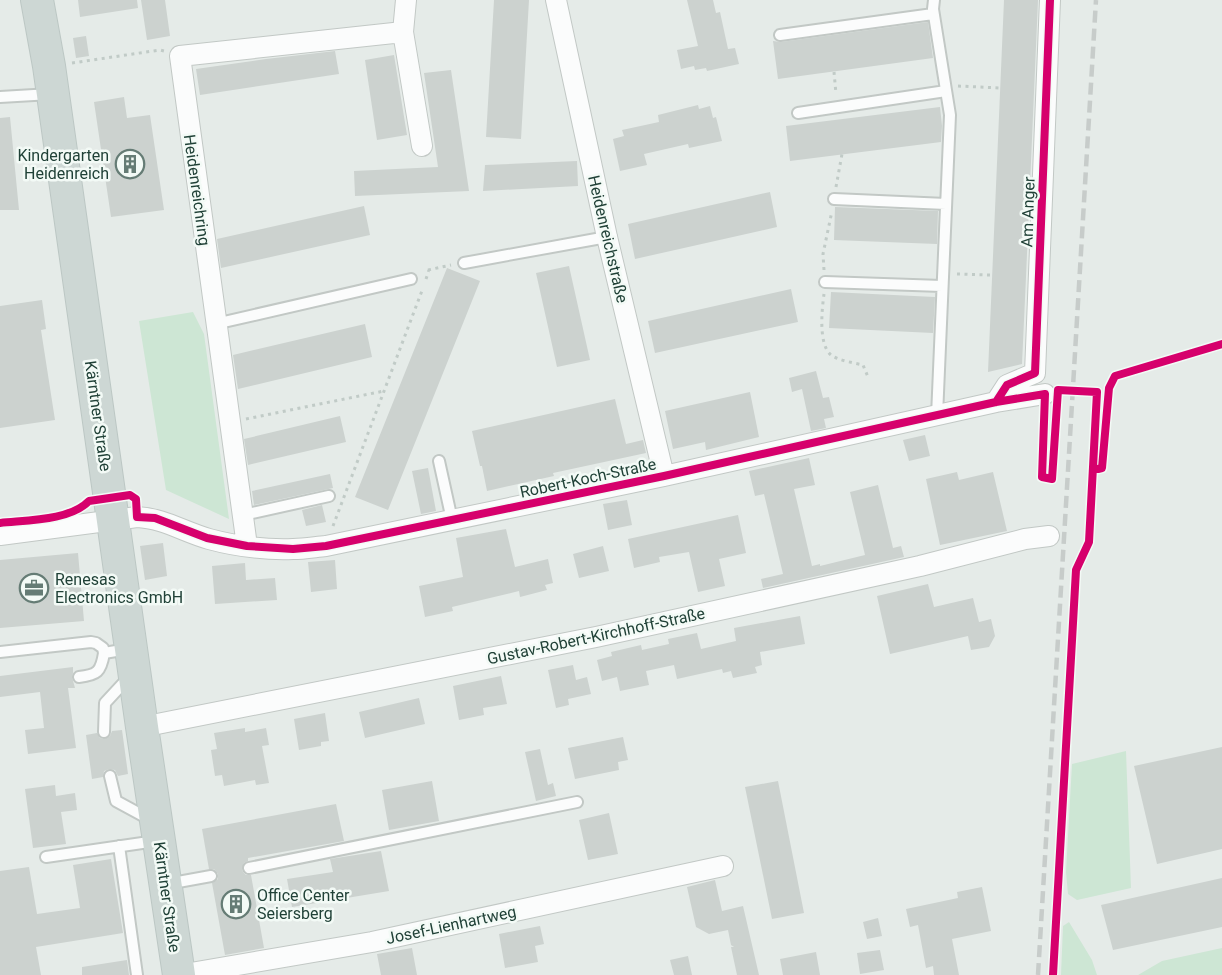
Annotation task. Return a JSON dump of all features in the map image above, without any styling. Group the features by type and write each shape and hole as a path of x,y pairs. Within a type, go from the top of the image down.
{"main road":[{"name":"Kärntner Straße","path":"37,0 113,520 123,658 142,727 179,975"}],"street":[{"path":"406,0 403,32 422,146"},
{"name":"Heidenreichstraße","path":"556,0 607,237 664,476"},
{"name":"Am Anger","path":"996,402 1007,385 1035,373 1050,0"},
{"path":"180,56 403,32"},
{"name":"Heidenreichring","path":"180,56 247,546"},
{"name":"Robert-Koch-Straße","path":"0,535 137,517 155,518 207,538 247,546 293,549 326,546 664,476 996,402 1045,394"},
{"name":"Gustav-Robert-Kirchhoff-Straße","path":"142,727 596,637 920,566 1025,539 1049,536"},
{"name":"Josef-Lienhartweg","path":"179,975 372,942 723,866"}],"lane":[{"path":"934,0 933,14 950,115 937,416"},
{"path":"780,35 933,14"},
{"path":"0,97 50,80"},
{"path":"798,113 945,88"},
{"path":"834,199 946,204"},
{"path":"464,263 607,237"},
{"path":"215,324 411,279"},
{"path":"825,282 942,286"},
{"path":"439,461 452,520"},
{"path":"243,516 329,496"},
{"path":"0,652 91,642 123,658"},
{"path":"79,677 92,675 100,668 123,658"},
{"path":"104,732 105,703 123,658"},
{"path":"110,776 116,801 158,832"},
{"path":"249,868 577,802"},
{"path":"46,857 119,846 158,832"},
{"path":"119,846 137,975"},
{"path":"165,884 211,876"}],"path":[{"path":"50,80 160,50 180,56"},
{"path":"834,72 837,107"},
{"path":"945,88 1000,88"},
{"path":"411,279 429,270 464,263"},
{"path":"326,546 429,270"},
{"path":"943,274 991,276"},
{"path":"230,423 384,391"}],"green space":[{"path":"193,312 204,334 229,519 166,490 139,321"},
{"path":"1126,751 1131,888 1077,900 1068,894 1066,872 1072,764"},
{"path":"1069,922 1092,960 1097,975 1061,975 1063,926"},
{"path":"1222,948 1222,975 1138,975 1162,961"}],"building":[{"path":"78,0 137,0 138,8 80,17"},
{"path":"141,0 165,0 170,36 147,40"},
{"path":"494,0 529,0 521,139 486,137"},
{"path":"687,0 713,0 716,13 720,12 728,49 735,48 739,64 707,71 706,68 695,70 694,66 681,69 677,50 698,46"},
{"path":"1004,0 1038,0 1022,364 988,372"},
{"path":"928,22 933,58 778,79 773,41 781,42"},
{"path":"86,36 89,56 76,58 73,38"},
{"path":"335,51 339,74 200,95 196,69"},
{"path":"394,55 407,135 377,140 365,60"},
{"path":"451,70 469,191 355,196 354,171 438,167 424,73"},
{"name":"Kindergarten Heidenreich","path":"124,97 127,118 150,115 164,210 111,217 94,102"},
{"path":"698,105 699,109 710,106 713,118 716,117 722,141 689,148 688,144 644,154 647,165 620,171 613,139 624,136 622,130 659,122 658,115"},
{"path":"940,107 941,142 790,161 786,126"},
{"path":"10,117 19,210 0,210 0,118"},
{"path":"577,161 578,186 483,191 485,165"},
{"path":"770,192 777,227 635,259 628,224"},
{"path":"364,206 370,235 221,268 217,239"},
{"path":"835,207 938,211 937,244 834,240"},
{"path":"569,266 590,360 557,367 536,273"},
{"path":"447,268 480,281 388,510 355,497"},
{"path":"791,289 798,322 655,353 648,321"},
{"path":"831,292 935,297 933,333 829,328"},
{"path":"42,300 46,329 41,330 55,420 0,428 0,306"},
{"path":"365,324 372,357 238,389 233,355"},
{"path":"816,371 823,398 829,397 834,417 824,419 826,428 811,431 802,389 792,392 789,378"},
{"path":"750,392 759,437 706,450 705,442 673,449 665,411"},
{"path":"615,399 626,444 643,440 646,453 553,473 554,476 487,491 472,431"},
{"path":"340,416 346,442 248,465 244,439"},
{"path":"925,435 930,456 909,461 903,440"},
{"path":"809,458 815,485 794,489 812,566 865,555 850,492 878,485 893,548 901,546 904,557 763,588 761,579 783,574 764,494 755,496 749,471"},
{"path":"428,468 436,511 421,514 412,471"},
{"path":"957,472 959,480 993,472 1007,531 940,545 926,479"},
{"path":"330,474 333,488 254,505 252,491"},
{"path":"627,500 632,525 608,530 603,504"},
{"path":"322,505 326,522 306,526 302,510"},
{"path":"738,515 746,553 719,559 725,586 698,592 689,552 659,557 660,562 634,568 628,539"},
{"path":"506,529 515,567 548,559 553,583 545,585 547,590 520,597 519,591 452,607 453,611 425,617 419,586 463,577 456,538"},
{"path":"163,543 167,576 145,580 140,546"},
{"path":"603,546 609,571 579,578 573,554"},
{"path":"78,553 84,621 0,628 0,560"},
{"path":"335,560 337,589 311,592 308,562"},
{"path":"245,563 246,580 275,578 277,600 215,604 212,566"},
{"path":"928,584 934,607 973,598 979,622 991,619 995,636 989,647 971,650 968,636 890,654 877,596"},
{"path":"800,616 805,644 760,652 762,665 755,667 757,673 733,678 731,671 723,673 722,669 677,679 674,665 646,671 649,685 620,691 617,677 602,681 597,660 612,656 611,652 641,645 642,650 669,644 668,639 697,633 701,649 736,641 734,628"},
{"path":"573,665 576,680 587,677 591,694 568,699 569,705 556,708 548,670"},
{"path":"73,667 72,677 75,688 68,688 76,748 28,754 25,730 44,728 40,692 0,697 0,676"},
{"path":"501,676 507,704 483,708 484,715 459,720 453,686"},
{"path":"419,698 425,724 365,738 359,712"},
{"path":"325,713 329,741 321,742 321,746 299,750 294,719"},
{"path":"245,728 245,732 266,728 269,745 262,746 269,783 256,785 255,780 224,786 222,775 215,776 211,750 217,749 214,733"},
{"path":"122,730 128,774 118,776 115,770 109,769 104,771 103,777 92,779 86,735 97,733 100,738 104,739 110,736 112,731"},
{"path":"623,737 628,760 618,762 619,770 575,779 568,748"},
{"path":"1222,747 1222,849 1157,864 1134,766"},
{"path":"540,749 548,785 553,783 556,796 536,801 525,752"},
{"path":"432,781 439,821 389,830 382,790"},
{"path":"778,781 804,913 772,919 745,787"},
{"path":"55,785 56,796 75,793 77,810 61,812 66,844 33,848 25,789"},
{"name":"Office Center Seiersberg","path":"336,804 344,841 248,858 248,861 244,863 243,872 251,875 264,948 225,955 212,883 218,879 218,874 214,869 209,869 202,829"},
{"path":"609,813 618,854 588,860 579,820"},
{"path":"381,851 389,891 292,907 287,879 333,872 330,859"},
{"path":"111,859 123,933 36,947 41,975 0,975 0,871 29,867 37,914 80,908 73,865"},
{"path":"1222,878 1222,927 1113,950 1101,905"},
{"path":"715,880 722,911 743,906 759,975 737,975 731,947 734,947 731,945 728,930 709,934 696,927 687,887"},
{"path":"982,887 991,931 952,939 959,975 934,975 933,966 926,968 918,925 910,927 906,909 958,898 957,892"},
{"path":"878,918 882,936 867,939 863,922"},
{"path":"540,926 544,944 535,946 538,962 505,968 499,934"},
{"path":"412,948 417,975 381,975 377,954"},
{"path":"880,950 884,970 860,974 857,953"},
{"path":"816,952 820,975 783,975 780,959"},
{"path":"688,956 692,975 674,975 670,960"},
{"path":"127,960 129,975 82,975 82,967"}],"railway":[{"path":"1038,975 1096,0"}],"cycle path":[{"path":"996,402 1007,385 1035,373 1050,0"},
{"path":"1098,469 1102,468 1109,388 1115,376 1222,344"},
{"path":"0,523 59,516 81,508 89,501 130,495 136,499 137,517 155,518 207,538 247,546 293,549 326,546 664,476 996,402 1045,394 1042,477 1052,479 1058,390 1097,392 1089,542 1076,570 1053,975"}],"place":[{"name":"Kindergarten Heidenreich","path":"130,164"},
{"name":"Renesas Electronics GmbH","path":"34,588"},
{"name":"Office Center Seiersberg","path":"236,904"}]}
